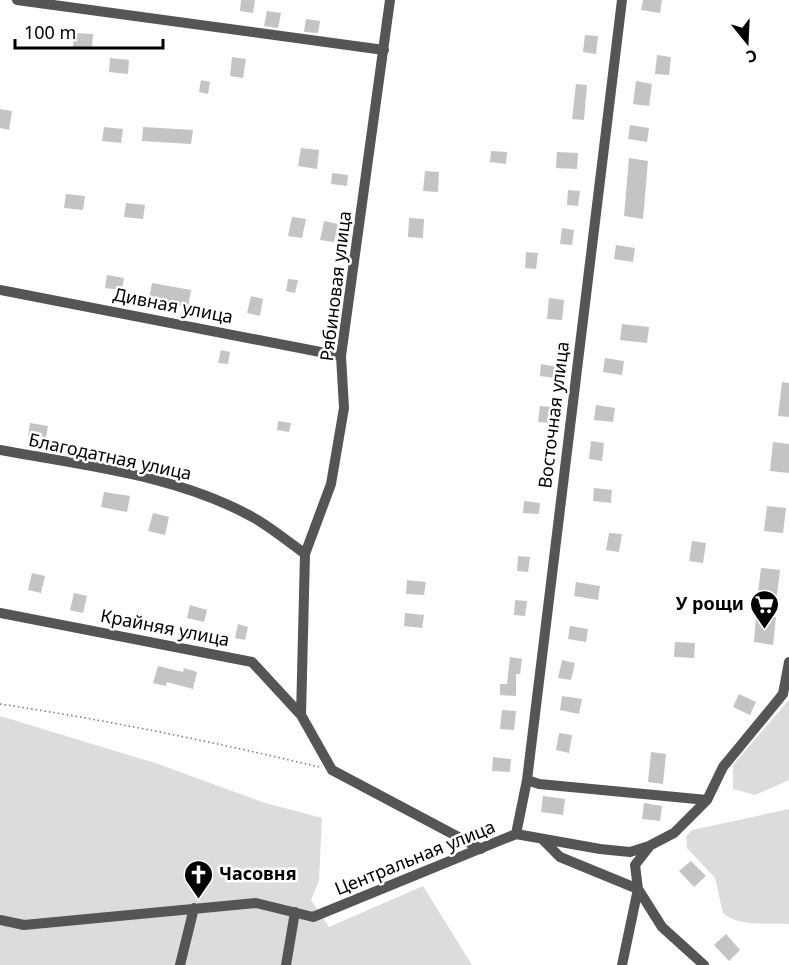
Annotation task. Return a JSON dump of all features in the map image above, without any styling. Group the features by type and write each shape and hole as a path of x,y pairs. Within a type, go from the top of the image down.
{"street":[{"path":"17,0 384,50"},
{"name":"Рябиновая улица","path":"302,716 305,554 331,484 344,408 340,356 390,0"},
{"name":"Восточная улица","path":"516,834 526,780 622,0"},
{"name":"Дивная улица","path":"0,290 340,356"},
{"name":"Благодатная улица","path":"0,450 134,474 194,491 256,519 305,554"},
{"name":"Крайняя улица","path":"0,613 252,662 302,716 332,770"},
{"name":"Центральная улица","path":"295,912 313,917 516,834 630,852 649,846 674,833 707,800 723,767 783,694 789,662"},
{"path":"332,770 481,849"},
{"path":"526,780 540,784 707,800"},
{"path":"542,839 560,857 638,889 662,927 704,965"},
{"path":"622,965 638,889 635,865 649,846"},
{"path":"0,920 24,925 256,903 295,912 286,965"},
{"path":"180,965 194,908"}],"path":[{"path":"0,704 63,713 220,744 332,770"}],"shaded area":[{"path":"789,700 789,780 755,795 733,789 733,765"},
{"path":"0,716 158,764 262,802 322,818 319,881 311,900 329,927 423,886 472,965 0,965"},
{"path":"789,809 789,924 745,922 729,917 723,913 715,878 687,848 686,836 692,830"}],"building":[{"path":"241,0 255,0 253,13 240,11"},
{"path":"643,0 662,0 660,13 641,10"},
{"path":"267,11 281,13 278,28 264,26"},
{"path":"306,19 320,21 318,33 304,32"},
{"path":"74,33 93,34 92,48 73,47"},
{"path":"585,35 598,36 596,54 583,52"},
{"path":"657,55 671,57 669,75 655,74"},
{"path":"232,57 246,59 243,78 230,76"},
{"path":"110,58 129,60 128,74 109,72"},
{"path":"201,80 210,82 208,94 199,92"},
{"path":"636,81 652,84 649,106 633,104"},
{"path":"576,84 587,85 584,120 572,119"},
{"path":"0,109 12,111 9,130 0,128"},
{"path":"630,125 649,128 647,142 628,139"},
{"path":"104,127 123,129 121,143 102,141"},
{"path":"143,127 193,130 191,144 142,141"},
{"path":"301,148 319,150 317,169 298,166"},
{"path":"491,151 507,152 506,164 490,162"},
{"path":"557,152 578,153 577,169 556,168"},
{"path":"629,158 648,161 643,219 624,216"},
{"path":"425,171 439,172 438,192 423,191"},
{"path":"332,173 348,175 347,186 331,184"},
{"path":"568,190 580,191 578,206 567,205"},
{"path":"66,194 85,196 83,210 64,208"},
{"path":"126,203 145,205 143,219 124,217"},
{"path":"292,217 306,219 302,238 288,236"},
{"path":"409,218 424,219 423,238 408,237"},
{"path":"324,221 338,224 334,242 320,240"},
{"path":"562,228 574,230 572,245 560,244"},
{"path":"616,245 635,248 633,262 614,259"},
{"path":"526,252 538,253 536,269 525,268"},
{"path":"107,275 124,278 122,290 105,288"},
{"path":"288,279 298,280 295,293 286,291"},
{"path":"152,283 191,290 188,307 149,300"},
{"path":"251,296 263,299 260,316 247,313"},
{"path":"549,298 564,300 562,320 547,319"},
{"path":"622,324 649,327 647,343 620,340"},
{"path":"221,350 230,352 228,364 218,363"},
{"path":"605,358 624,361 622,375 603,372"},
{"path":"541,364 557,367 555,378 540,376"},
{"path":"782,382 789,383 789,417 778,416"},
{"path":"596,405 615,408 613,422 594,420"},
{"path":"540,406 551,407 550,423 538,422"},
{"path":"278,421 291,423 289,432 277,430"},
{"path":"30,423 48,426 46,438 28,436"},
{"path":"591,441 604,443 602,461 589,459"},
{"path":"773,442 789,444 789,473 770,471"},
{"path":"594,488 612,490 611,503 593,501"},
{"path":"104,492 130,496 127,512 101,507"},
{"path":"524,501 540,503 539,514 523,513"},
{"path":"767,506 786,508 783,533 764,531"},
{"path":"153,513 169,517 165,535 148,531"},
{"path":"609,533 622,534 619,552 606,550"},
{"path":"692,541 706,543 703,563 689,561"},
{"path":"518,556 530,557 528,572 517,571"},
{"path":"761,568 780,570 777,595 758,593"},
{"path":"32,573 45,576 41,593 28,590"},
{"path":"407,580 426,582 424,595 406,594"},
{"path":"576,582 600,586 598,600 574,596"},
{"path":"74,593 87,596 83,613 70,610"},
{"path":"515,600 527,601 525,616 514,615"},
{"path":"190,605 207,610 204,622 187,618"},
{"path":"405,613 424,615 422,628 404,626"},
{"name":"У рощи","path":"756,615 776,617 773,645 754,642"},
{"path":"238,624 248,627 245,640 235,638"},
{"path":"570,626 588,629 586,642 568,639"},
{"path":"675,642 695,643 694,658 674,657"},
{"path":"510,657 522,659 520,674 516,674 516,696 500,695 500,684 507,684"},
{"path":"562,660 575,663 571,680 558,678"},
{"path":"158,666 183,672 184,668 197,672 193,689 167,682 166,686 153,683"},
{"path":"739,694 756,702 750,715 733,707"},
{"path":"562,696 582,699 579,714 560,710"},
{"path":"502,710 516,711 514,730 500,729"},
{"path":"559,733 572,735 569,753 556,750"},
{"path":"651,752 666,754 663,784 648,782"},
{"path":"493,757 511,759 510,772 492,771"},
{"path":"543,796 565,799 563,815 541,812"},
{"path":"644,803 662,806 660,821 642,819"},
{"path":"691,861 706,876 694,887 679,871"},
{"path":"726,934 740,950 729,961 714,945"}],"place":[{"name":"У рощи","path":"765,630"},
{"name":"Часовня","path":"198,900"}]}
